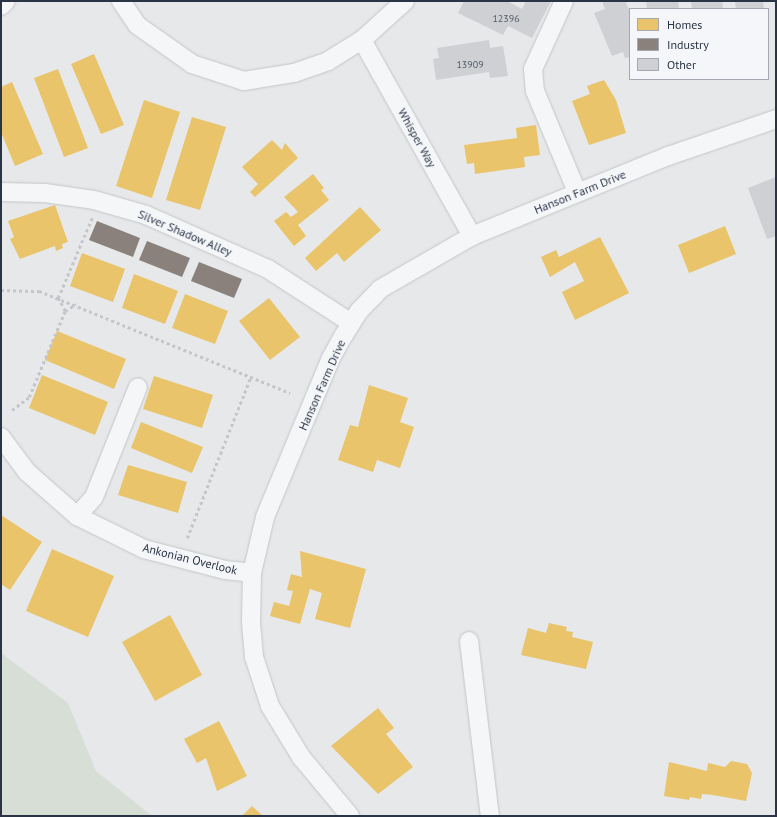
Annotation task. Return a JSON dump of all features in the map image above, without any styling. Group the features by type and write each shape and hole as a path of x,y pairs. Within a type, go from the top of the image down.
{"street":[{"path":"1,6 6,1"},
{"path":"121,1 137,25 192,64 244,81 294,73 328,61 362,40 405,1"},
{"path":"564,1 533,69 535,91 577,192"},
{"name":"Whisper Way","path":"362,40 472,236"},
{"name":"Hanson Farm Drive","path":"350,816 301,757 270,706 254,657 251,621 252,573 265,516 331,358 351,324 380,289 472,236 668,156 776,118"},
{"name":"Silver Shadow Alley","path":"1,192 45,193 99,202 146,215 268,268 351,324"},
{"path":"77,516 94,497 138,387"},
{"name":"Ankonian Overlook","path":"1,437 27,472 77,516 144,549 225,570 252,573"},
{"path":"469,641 490,816"}],"path":[{"path":"58,298 99,202"},
{"path":"1,290 40,291 76,304 290,393"},
{"path":"58,298 65,311"},
{"path":"12,410 29,397 65,311 76,304"},
{"path":"187,538 251,376"}],"shaded area":[{"path":"1,653 68,703 96,771 152,816 1,816"}],"building: Homes":[{"path":"94,54 124,125 101,134 71,64"},
{"path":"58,69 88,148 64,157 34,78"},
{"path":"604,80 616,100 626,133 589,145 572,101 590,94 587,86"},
{"path":"12,82 43,154 15,166 1,132 1,87"},
{"path":"144,100 180,112 152,198 116,186"},
{"path":"192,117 226,127 200,210 166,200"},
{"path":"536,125 540,155 524,157 525,167 475,174 474,163 467,164 464,145 517,138 516,128"},
{"path":"272,140 282,150 285,143 298,158 255,197 250,192 258,184 242,167"},
{"path":"313,174 324,188 321,190 329,200 298,225 306,236 294,246 274,221 286,212 291,217 298,212 284,197"},
{"path":"55,205 68,242 62,244 63,248 56,251 55,246 20,259 10,239 14,237 8,221"},
{"path":"360,207 381,230 344,262 337,253 316,271 305,258"},
{"path":"725,226 736,254 689,273 678,245"},
{"path":"600,237 629,293 575,320 562,292 584,281 575,262 550,277 541,257 556,250 559,257"},
{"path":"82,253 125,269 113,302 70,286"},
{"path":"134,274 178,291 165,324 122,308"},
{"path":"185,294 228,311 215,344 172,328"},
{"path":"269,298 300,337 270,360 239,321"},
{"path":"57,331 126,359 114,389 45,360"},
{"path":"42,375 108,402 95,435 29,408"},
{"path":"154,376 213,395 202,428 143,409"},
{"path":"369,385 408,398 400,422 414,427 400,468 377,460 373,472 338,460 350,425 358,427"},
{"path":"141,422 203,447 192,473 131,448"},
{"path":"128,465 187,482 178,513 118,495"},
{"path":"1,515 42,542 10,590 1,584"},
{"path":"52,549 114,576 88,637 26,611"},
{"path":"300,551 366,569 350,628 315,619 322,593 310,589 300,624 270,616 274,602 289,606 293,591 287,590 291,574 302,577"},
{"path":"170,615 202,675 155,701 122,642"},
{"path":"549,623 567,627 566,631 573,632 572,637 593,642 586,669 521,655 528,628 546,633"},
{"path":"378,708 394,728 386,734 413,767 378,794 331,746"},
{"path":"219,721 247,776 217,791 206,758 197,763 184,739"},
{"path":"731,761 747,764 752,773 746,801 702,794 701,799 690,797 689,800 664,796 669,762 707,771 708,763 725,767"},
{"path":"252,806 263,816 242,816"}],"building: Industry":[{"path":"97,221 140,238 133,257 89,240"},
{"path":"147,241 190,258 182,277 139,260"},
{"path":"199,262 242,279 234,298 191,281"}],"building: Other":[{"path":"464,1 507,1 522,9 526,1 551,1 532,38 508,26 503,35 458,13"},
{"path":"602,1 630,1 626,3 629,9 629,57 625,58 623,52 612,56 594,13 605,9"},
{"path":"646,1 678,1 679,8 647,8"},
{"path":"691,1 722,1 723,8 692,8"},
{"path":"735,1 763,1 764,8 736,8"},
{"path":"489,40 490,48 503,46 508,76 490,78 489,72 436,80 433,59 439,58 437,48"},
{"path":"776,177 776,236 767,239 748,188"}]}
